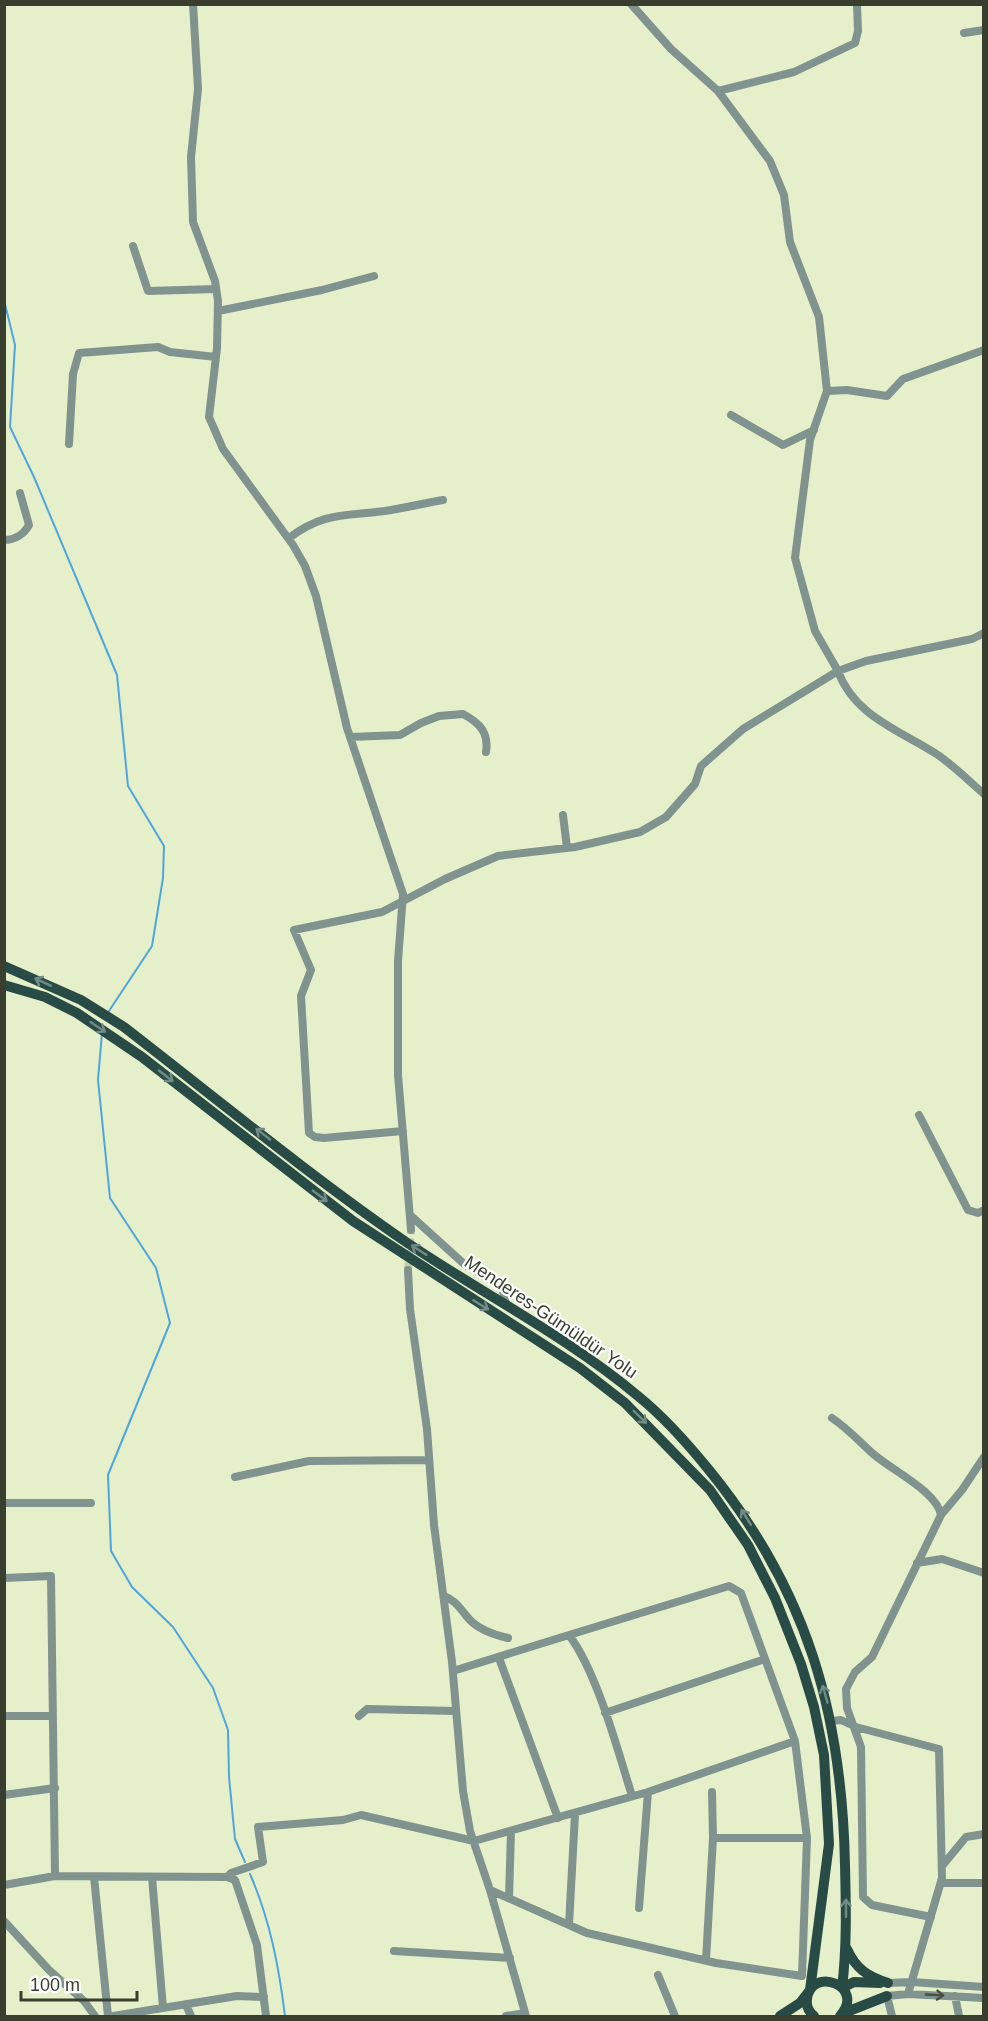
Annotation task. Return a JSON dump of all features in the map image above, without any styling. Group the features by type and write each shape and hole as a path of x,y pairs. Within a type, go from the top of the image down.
{"main road":[{"name":"Menderes-Gümüldür Yolu","path":"4,966 81,1000 123,1027 368,1215 586,1356 640,1397 693,1451 743,1512 773,1562 803,1628 832,1720 844,1804 846,1946 842,1988 847,2002 843,2015"},
{"name":"Menderes-Gümüldür Yolu","path":"4,985 45,997 77,1013 119,1041 353,1221 580,1368 625,1403 685,1461 716,1498 748,1545 775,1598 809,1686 824,1755 829,1844 807,2002 810,2016"},
{"path":"846,1946 855,1965 873,1978 888,1983"},
{"path":"780,2016 800,2003 810,1990 825,1981 842,1988 854,1982 888,1983"},
{"path":"843,2015 887,1996"}],"street":[{"path":"193,4 198,89 191,157 193,222 216,289 218,311 216,357 209,397 209,417 223,448 288,538 305,566 316,596 350,737 403,894 397,998 398,1075 411,1230"},
{"path":"631,4 671,49 718,91 770,161 784,195 790,242 819,317 826,391 814,430 795,558 815,631 838,671 844,688 861,706 899,733 939,755 984,794"},
{"path":"718,91 794,72 855,43 858,31 857,4"},
{"path":"964,33 984,30"},
{"path":"133,246 148,291 216,289"},
{"path":"218,311 322,290 374,276"},
{"path":"69,444 74,374 79,353 158,347 170,352 216,357"},
{"path":"826,391 847,390 887,396 903,379 984,350"},
{"path":"731,416 783,445 814,430"},
{"path":"4,540 11,540 25,532 28,525 20,493"},
{"path":"288,538 302,528 328,516 392,510 443,500"},
{"path":"404,1131 324,1138 315,1137 309,1133 301,996 311,970 294,930 382,912 445,879 498,856 567,848 640,832 666,817 695,784 701,766 743,729 838,671 866,661 972,639 984,633"},
{"path":"350,737 400,735 439,716 464,714 483,729 488,741 486,752"},
{"path":"563,815 567,848"},
{"path":"919,1115 968,1209 978,1213 984,1210"},
{"path":"410,1215 463,1263 502,1287 506,1305"},
{"path":"408,1270 410,1309 429,1460 434,1525 453,1671 463,1791 474,1841 526,2015 506,2016"},
{"path":"832,1418 848,1428 872,1454 930,1497 940,1508 941,1515"},
{"path":"931,1917 872,1905 863,1897 861,1747 847,1708 846,1689 855,1672 872,1657 941,1515 962,1490 984,1457"},
{"path":"235,1477 309,1461 429,1460"},
{"path":"4,1503 91,1503"},
{"path":"917,1563 942,1559 984,1573"},
{"path":"4,1578 51,1576 55,1876"},
{"path":"453,1671 729,1586 741,1593 795,1741 807,1838 802,1976 706,1960 587,1934 490,1890"},
{"path":"444,1596 453,1599 471,1621 508,1638"},
{"path":"569,1635 584,1660 632,1796"},
{"path":"499,1658 558,1818"},
{"path":"604,1713 765,1659"},
{"path":"359,1716 368,1709 456,1711"},
{"path":"4,1716 52,1716"},
{"path":"832,1720 841,1720 856,1728 939,1749 941,1883 908,1994"},
{"path":"227,1877 231,1873 263,1862 258,1827 343,1820 361,1815 474,1841 648,1792 795,1741"},
{"path":"4,1795 55,1788"},
{"path":"639,1908 648,1792"},
{"path":"706,1960 713,1838 712,1792"},
{"path":"569,1925 575,1814"},
{"path":"509,1898 511,1831"},
{"path":"942,1866 966,1837 984,1834"},
{"path":"713,1838 807,1838"},
{"path":"4,1885 55,1876 227,1877 235,1880 242,1894 257,1945 266,2016"},
{"path":"93,1877 108,2016"},
{"path":"152,1877 163,2008"},
{"path":"941,1883 984,1882"},
{"path":"4,1921 49,1971 84,2001 95,2016"},
{"path":"394,1951 510,1958"},
{"path":"658,1975 675,2016"},
{"path":"888,1983 912,1982 984,1987"},
{"path":"892,2016 887,1996 908,1994 984,1998"},
{"path":"113,2016 237,1996 264,1997"},
{"path":"955,1996 959,2016"},
{"path":"186,2005 191,2016"}],"waterway":[{"path":"4,285 5,304 15,345 10,427 34,477 117,675 128,786 164,846 163,878 152,946 107,1014"},
{"path":"102,1033 98,1080 110,1198 156,1268 170,1323 108,1475 111,1551 132,1587 173,1627 213,1688 228,1730 229,1777 235,1839 245,1862"},
{"path":"250,1874 273,1944 285,2016"}],"tunnel":[{"path":"408,1270 411,1230"}]}
